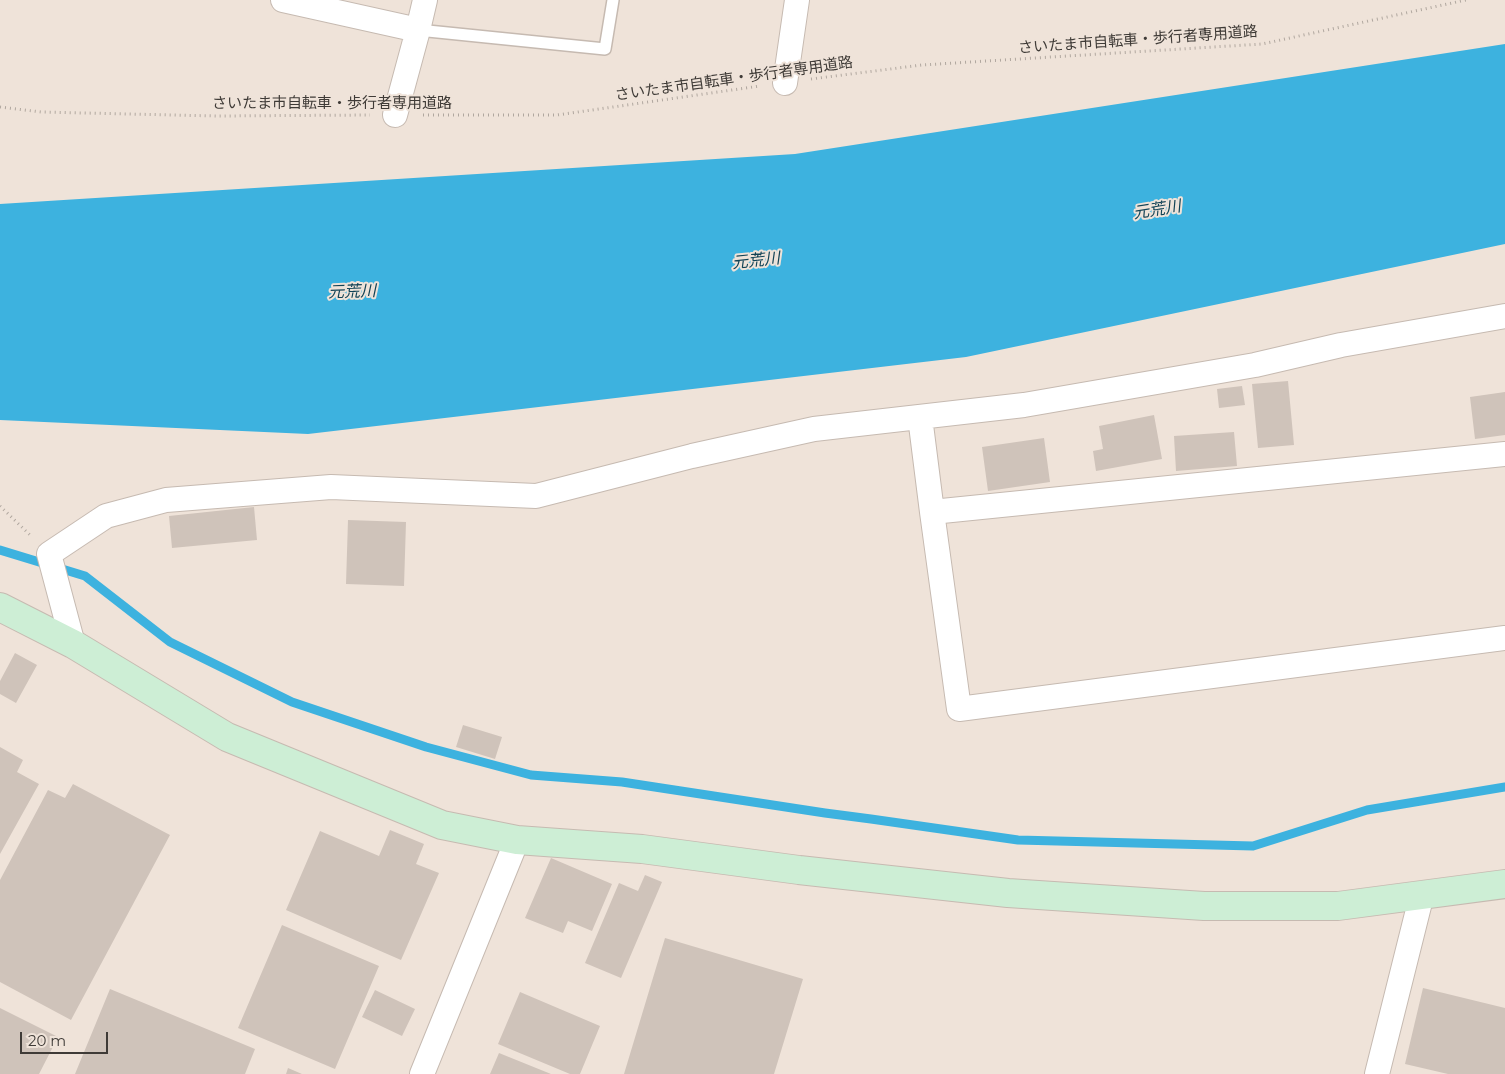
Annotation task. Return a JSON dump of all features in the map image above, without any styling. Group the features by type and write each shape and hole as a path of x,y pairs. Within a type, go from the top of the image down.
{"street":[{"path":"396,115 425,0"},
{"path":"785,83 797,0"},
{"path":"289,1 418,30"},
{"path":"73,644 49,554 106,516 166,500 331,487 536,496 692,456 814,429 1033,404 1255,365 1341,345 1505,316"},
{"path":"920,417 959,709 1505,638"},
{"path":"932,512 1505,454"},
{"path":"0,607 73,644 227,737 442,825 517,840 642,849 798,870 1008,893 1204,906 1338,906 1505,884"},
{"path":"422,1074 517,840"},
{"path":"1377,1074 1422,894"}],"lane":[{"path":"418,30 605,49 613,0"}],"path":[{"name":"さいたま市自転車・歩行者専用道路","path":"0,107 41,112 217,116 558,115 922,65 1262,44 1466,0"},
{"path":"0,506 49,554"}],"water":[{"name":"元荒川","path":"1505,44 1505,244 966,357 308,434 0,420 0,204 795,154"}],"building":[{"path":"1288,381 1294,445 1258,448 1252,384"},
{"path":"1242,386 1245,405 1219,408 1217,389"},
{"path":"1505,392 1505,435 1475,439 1470,397"},
{"path":"1154,415 1162,459 1096,471 1093,451 1103,449 1099,426"},
{"path":"1234,432 1237,466 1176,471 1174,436"},
{"path":"1044,438 1050,482 988,491 982,447"},
{"path":"254,507 257,540 172,548 169,516"},
{"path":"348,520 406,522 404,586 346,584"},
{"path":"15,653 37,665 16,703 0,694 0,681"},
{"path":"463,725 502,737 495,759 456,747"},
{"path":"0,747 23,760 17,772 39,784 0,854"},
{"path":"73,784 170,835 71,1020 0,982 0,880 48,790 65,798"},
{"path":"390,830 424,844 416,864 439,873 401,960 286,910 320,831 379,856"},
{"path":"551,858 612,884 592,931 568,921 563,933 525,918"},
{"path":"645,875 662,882 621,978 585,963 619,883 638,891"},
{"path":"282,925 379,966 335,1069 238,1028"},
{"path":"665,938 803,979 774,1074 624,1074"},
{"path":"1423,988 1505,1008 1505,1074 1448,1074 1405,1064"},
{"path":"110,989 255,1049 245,1074 75,1074"},
{"path":"375,990 415,1009 402,1036 362,1017"},
{"path":"520,992 600,1026 580,1074 570,1074 498,1044"},
{"path":"0,1008 58,1037 39,1074 0,1074"},
{"path":"499,1053 551,1074 490,1074"},
{"path":"288,1068 302,1074 286,1074"}],"waterway":[{"path":"0,550 85,576 170,642 292,702 426,747 531,775 622,782 1018,840 1253,846 1367,810 1505,787"}]}
